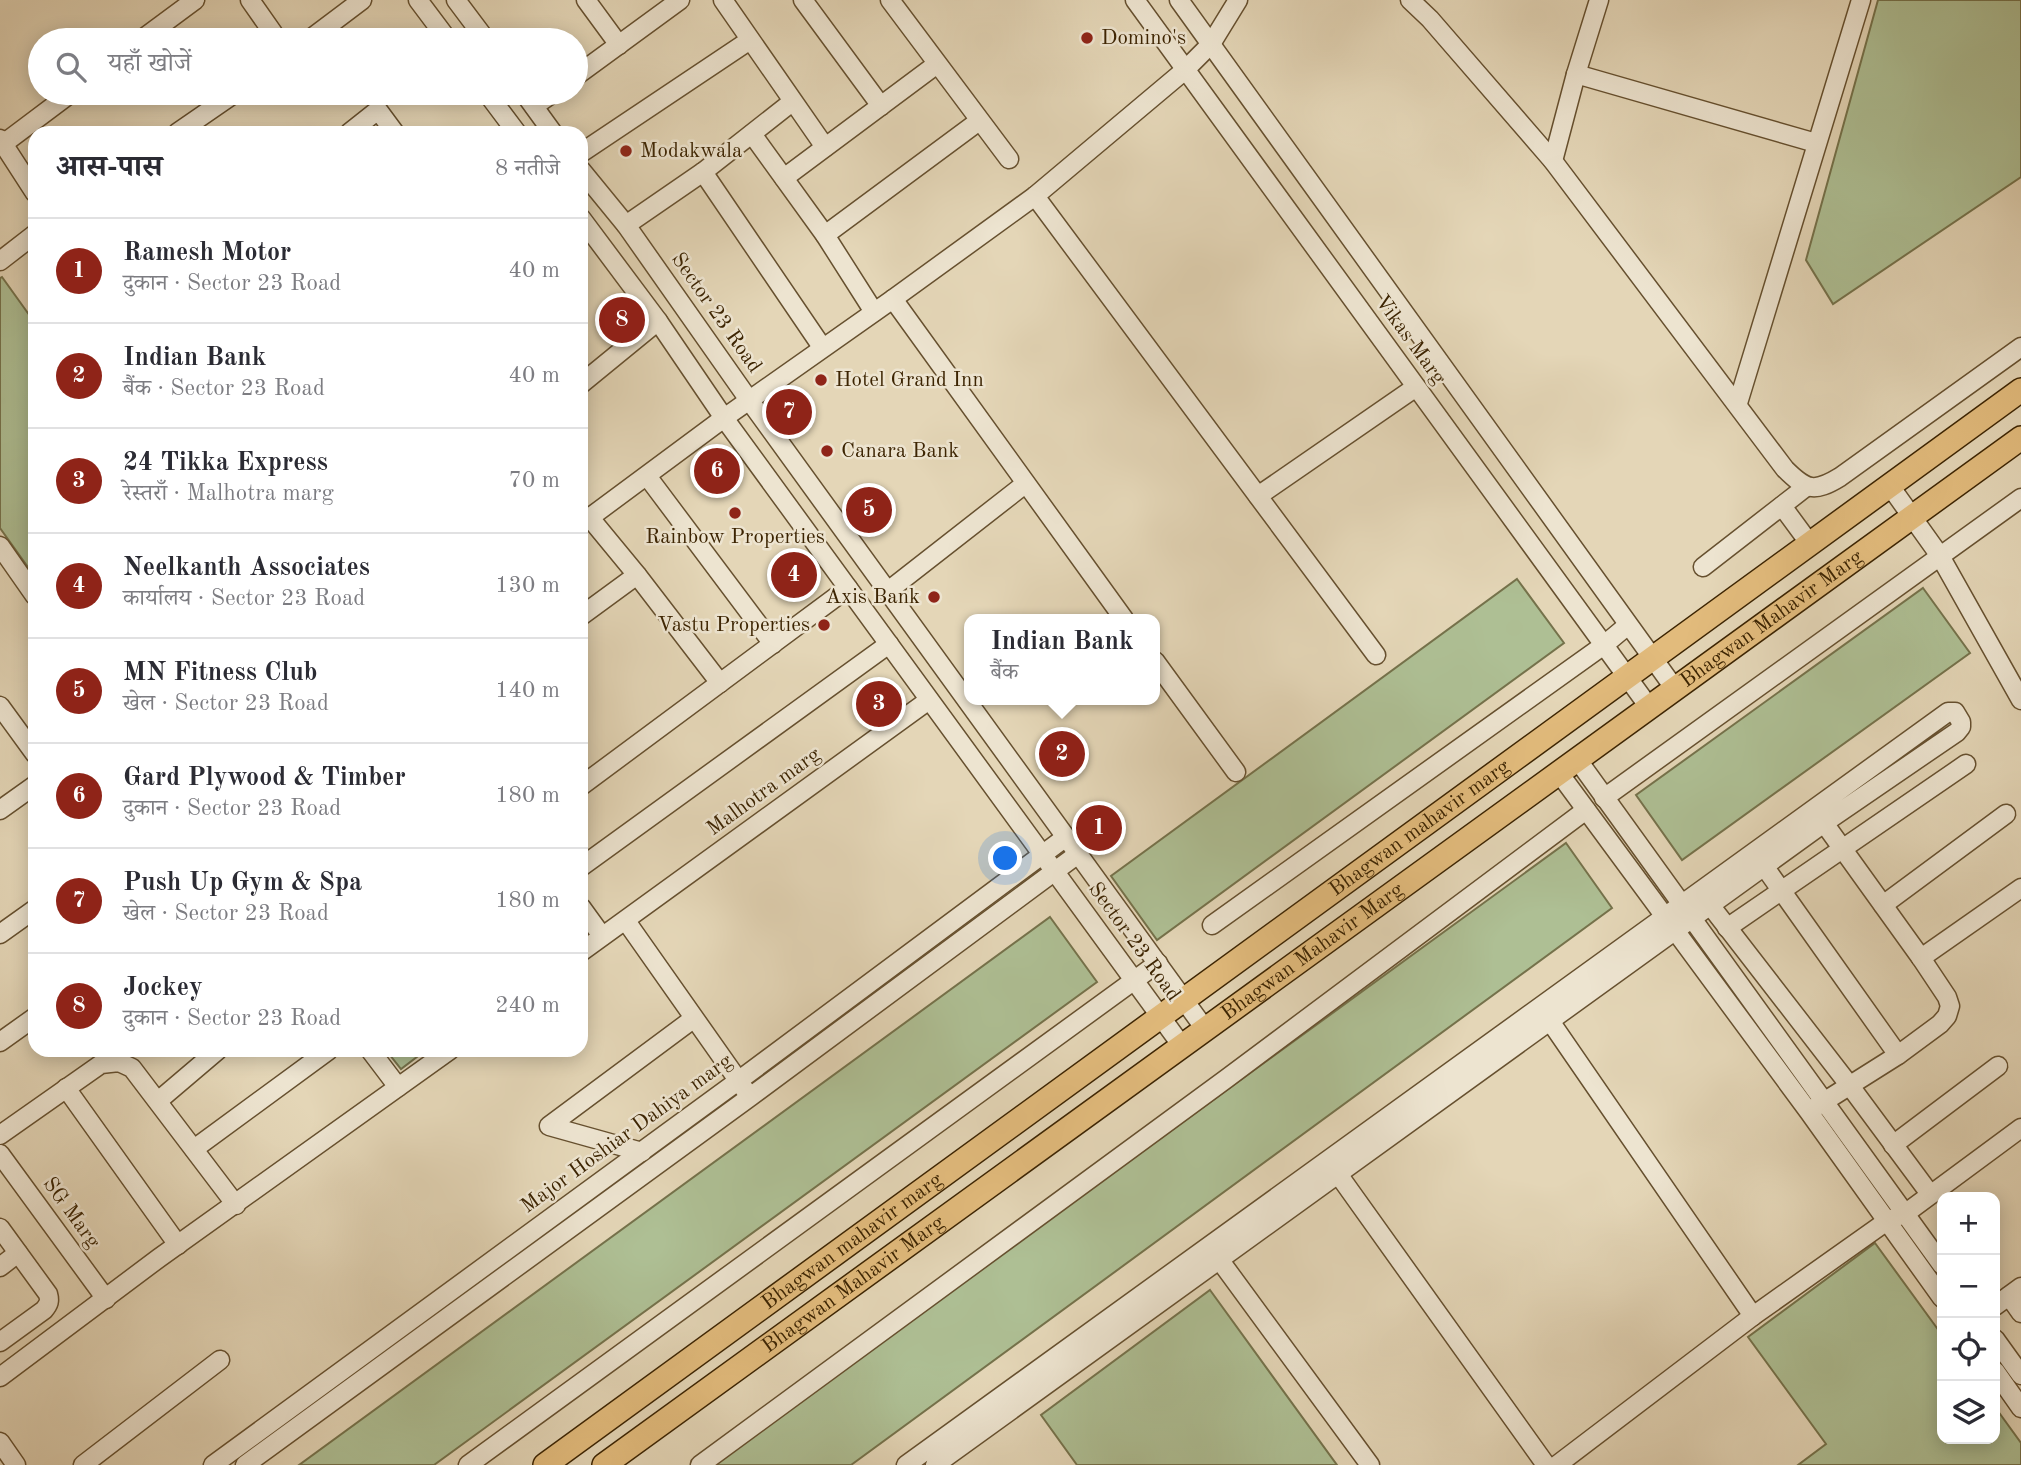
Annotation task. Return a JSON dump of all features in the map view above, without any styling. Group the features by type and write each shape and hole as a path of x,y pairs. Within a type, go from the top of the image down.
{"main road":[{"name":"Bhagwan Mahavir Marg","path":"1653,658 2021,390"},
{"name":"Bhagwan Mahavir Marg","path":"604,1465 2021,438"},
{"name":"Bhagwan mahavir marg","path":"545,1465 1653,658"}],"street":[{"path":"157,28 195,0"},
{"path":"250,0 270,28"},
{"path":"325,28 362,0"},
{"path":"418,0 439,28"},
{"path":"456,0 477,28"},
{"path":"586,0 619,45"},
{"path":"588,67 680,0"},
{"path":"723,0 825,146"},
{"path":"803,0 881,106"},
{"path":"890,0 1009,159"},
{"name":"Vikas Marg","path":"1135,0 1649,707"},
{"name":"Vikas Marg","path":"1179,0 1675,689"},
{"path":"588,519 822,347 1035,196 1185,70 1211,44 1238,0"},
{"path":"1410,0 1430,19 1553,161 1785,468 1806,487"},
{"path":"1553,161 1599,0"},
{"path":"1738,403 1861,0"},
{"path":"588,148 750,40"},
{"path":"784,178 937,64"},
{"path":"1576,74 1816,143"},
{"path":"626,225 703,172 792,102"},
{"path":"28,182 2,142 54,105"},
{"path":"187,126 218,105"},
{"path":"496,105 512,126"},
{"path":"533,105 548,126"},
{"path":"358,126 378,110 390,126"},
{"path":"825,235 979,121"},
{"path":"752,134 825,235 874,312"},
{"path":"703,172 822,347"},
{"name":"Sector 23 Road","path":"588,179 626,225 749,400 964,696"},
{"path":"1035,196 1376,655"},
{"name":"Sector 23 Road","path":"588,227 1182,1046"},
{"path":"0,261 28,239"},
{"path":"893,299 1120,614"},
{"path":"588,378 658,321"},
{"path":"1703,567 1806,487 1827,485 1840,477 2021,347"},
{"path":"1258,496 1416,387"},
{"path":"647,475 773,644"},
{"path":"888,591 1025,484"},
{"path":"1890,486 1940,555 2021,700"},
{"path":"1604,798 2021,498"},
{"path":"1782,506 1810,544"},
{"path":"588,523 638,575 720,683"},
{"path":"0,546 28,586"},
{"path":"588,611 638,575"},
{"path":"588,781 848,588"},
{"path":"1212,925 1604,645 1628,625"},
{"path":"588,862 888,644"},
{"path":"1160,668 1236,772"},
{"name":"Malhotra marg","path":"588,947 929,700"},
{"name":"Sector 23 Road","path":"971,705 1206,1028"},
{"path":"0,706 28,744"},
{"path":"935,1465 1214,1253 1686,912 1948,712 1955,712 1961,722 1957,732 1710,905 1686,912"},
{"path":"1727,928 1966,764"},
{"path":"1568,766 1604,798 1686,912 1815,1107 1887,1222 1937,1291"},
{"path":"1568,766 1586,810 1670,923 1815,1107 1906,1213 1937,1258"},
{"path":"0,810 28,790"},
{"path":"700,1465 1203,1096 1586,810"},
{"path":"1884,905 2006,814"},
{"path":"1815,1107 1898,1055 1940,1024 1947,1016 1950,1006 1922,958 1824,823"},
{"name":"Major Hoshiar Dahiya marg","path":"213,1465 642,1152 1066,836"},
{"name":"Major Hoshiar Dahiya marg","path":"245,1465 1078,854"},
{"path":"1764,866 1898,1055"},
{"path":"1922,958 2021,888"},
{"path":"1710,905 1930,1194"},
{"path":"0,934 28,914"},
{"path":"588,917 602,936"},
{"path":"626,921 750,1097"},
{"path":"906,1465 1214,1253 1338,1174 1549,1021 1670,923"},
{"path":"468,1465 1158,963"},
{"path":"642,1152 549,1126 693,1019"},
{"path":"1549,1021 1753,1316"},
{"path":"0,1042 28,1022"},
{"path":"158,1101 210,1057"},
{"path":"194,1149 319,1057"},
{"path":"375,1057 398,1087"},
{"path":"0,1377 440,1057"},
{"path":"0,1135 101,1064 119,1062 132,1068 236,1205"},
{"path":"1893,1145 1998,1066"},
{"path":"66,1088 178,1245"},
{"path":"1557,1465 1753,1316 1887,1222 1906,1213 2021,1128"},
{"name":"SG Marg","path":"0,1154 106,1299"},
{"path":"1338,1174 1546,1465"},
{"path":"0,1228 50,1300 44,1310 0,1342"},
{"path":"0,1267 18,1253"},
{"path":"1214,1253 1370,1465"},
{"path":"2008,1296 2021,1313"},
{"path":"2000,1346 2021,1375"},
{"path":"83,1465 220,1360"},
{"path":"2000,1378 2021,1408"},
{"path":"0,1442 16,1465"}],"green space":[{"path":"1878,0 2021,0 2021,177 1833,304 1806,260"},
{"path":"2,277 28,313 28,567 0,528"},
{"path":"1517,579 1564,643 1157,940 1111,876"},
{"path":"1923,588 1970,653 1682,860 1636,795"},
{"path":"1566,843 1612,908 851,1465 712,1465"},
{"path":"1050,917 1097,982 434,1465 299,1465"},
{"path":"392,1057 417,1057 401,1069"},
{"path":"1875,1243 1937,1328 1937,1444 2000,1444 2000,1414 2021,1443 2021,1465 1798,1465 1826,1444 1748,1337"},
{"path":"1210,1290 1337,1465 1077,1465 1041,1415"}],"place":[{"name":"Domino's","path":"1087,38"},
{"name":"Modakwala","path":"626,151"},
{"name":"Jockey","path":"622,320"},
{"name":"Hotel Grand Inn","path":"821,380"},
{"name":"Push Up Gym & Spa","path":"789,412"},
{"name":"Canara Bank","path":"827,451"},
{"name":"Gard Plywood & Timber","path":"717,471"},
{"name":"MN Fitness Club","path":"869,510"},
{"name":"Rainbow Properties","path":"735,513"},
{"name":"Neelkanth Associates","path":"794,575"},
{"name":"Axis Bank","path":"934,597"},
{"name":"Vastu Properties","path":"824,625"},
{"name":"24 Tikka Express","path":"879,704"},
{"name":"Indian Bank","path":"1062,754"},
{"name":"Ramesh Motor","path":"1099,828"}]}
